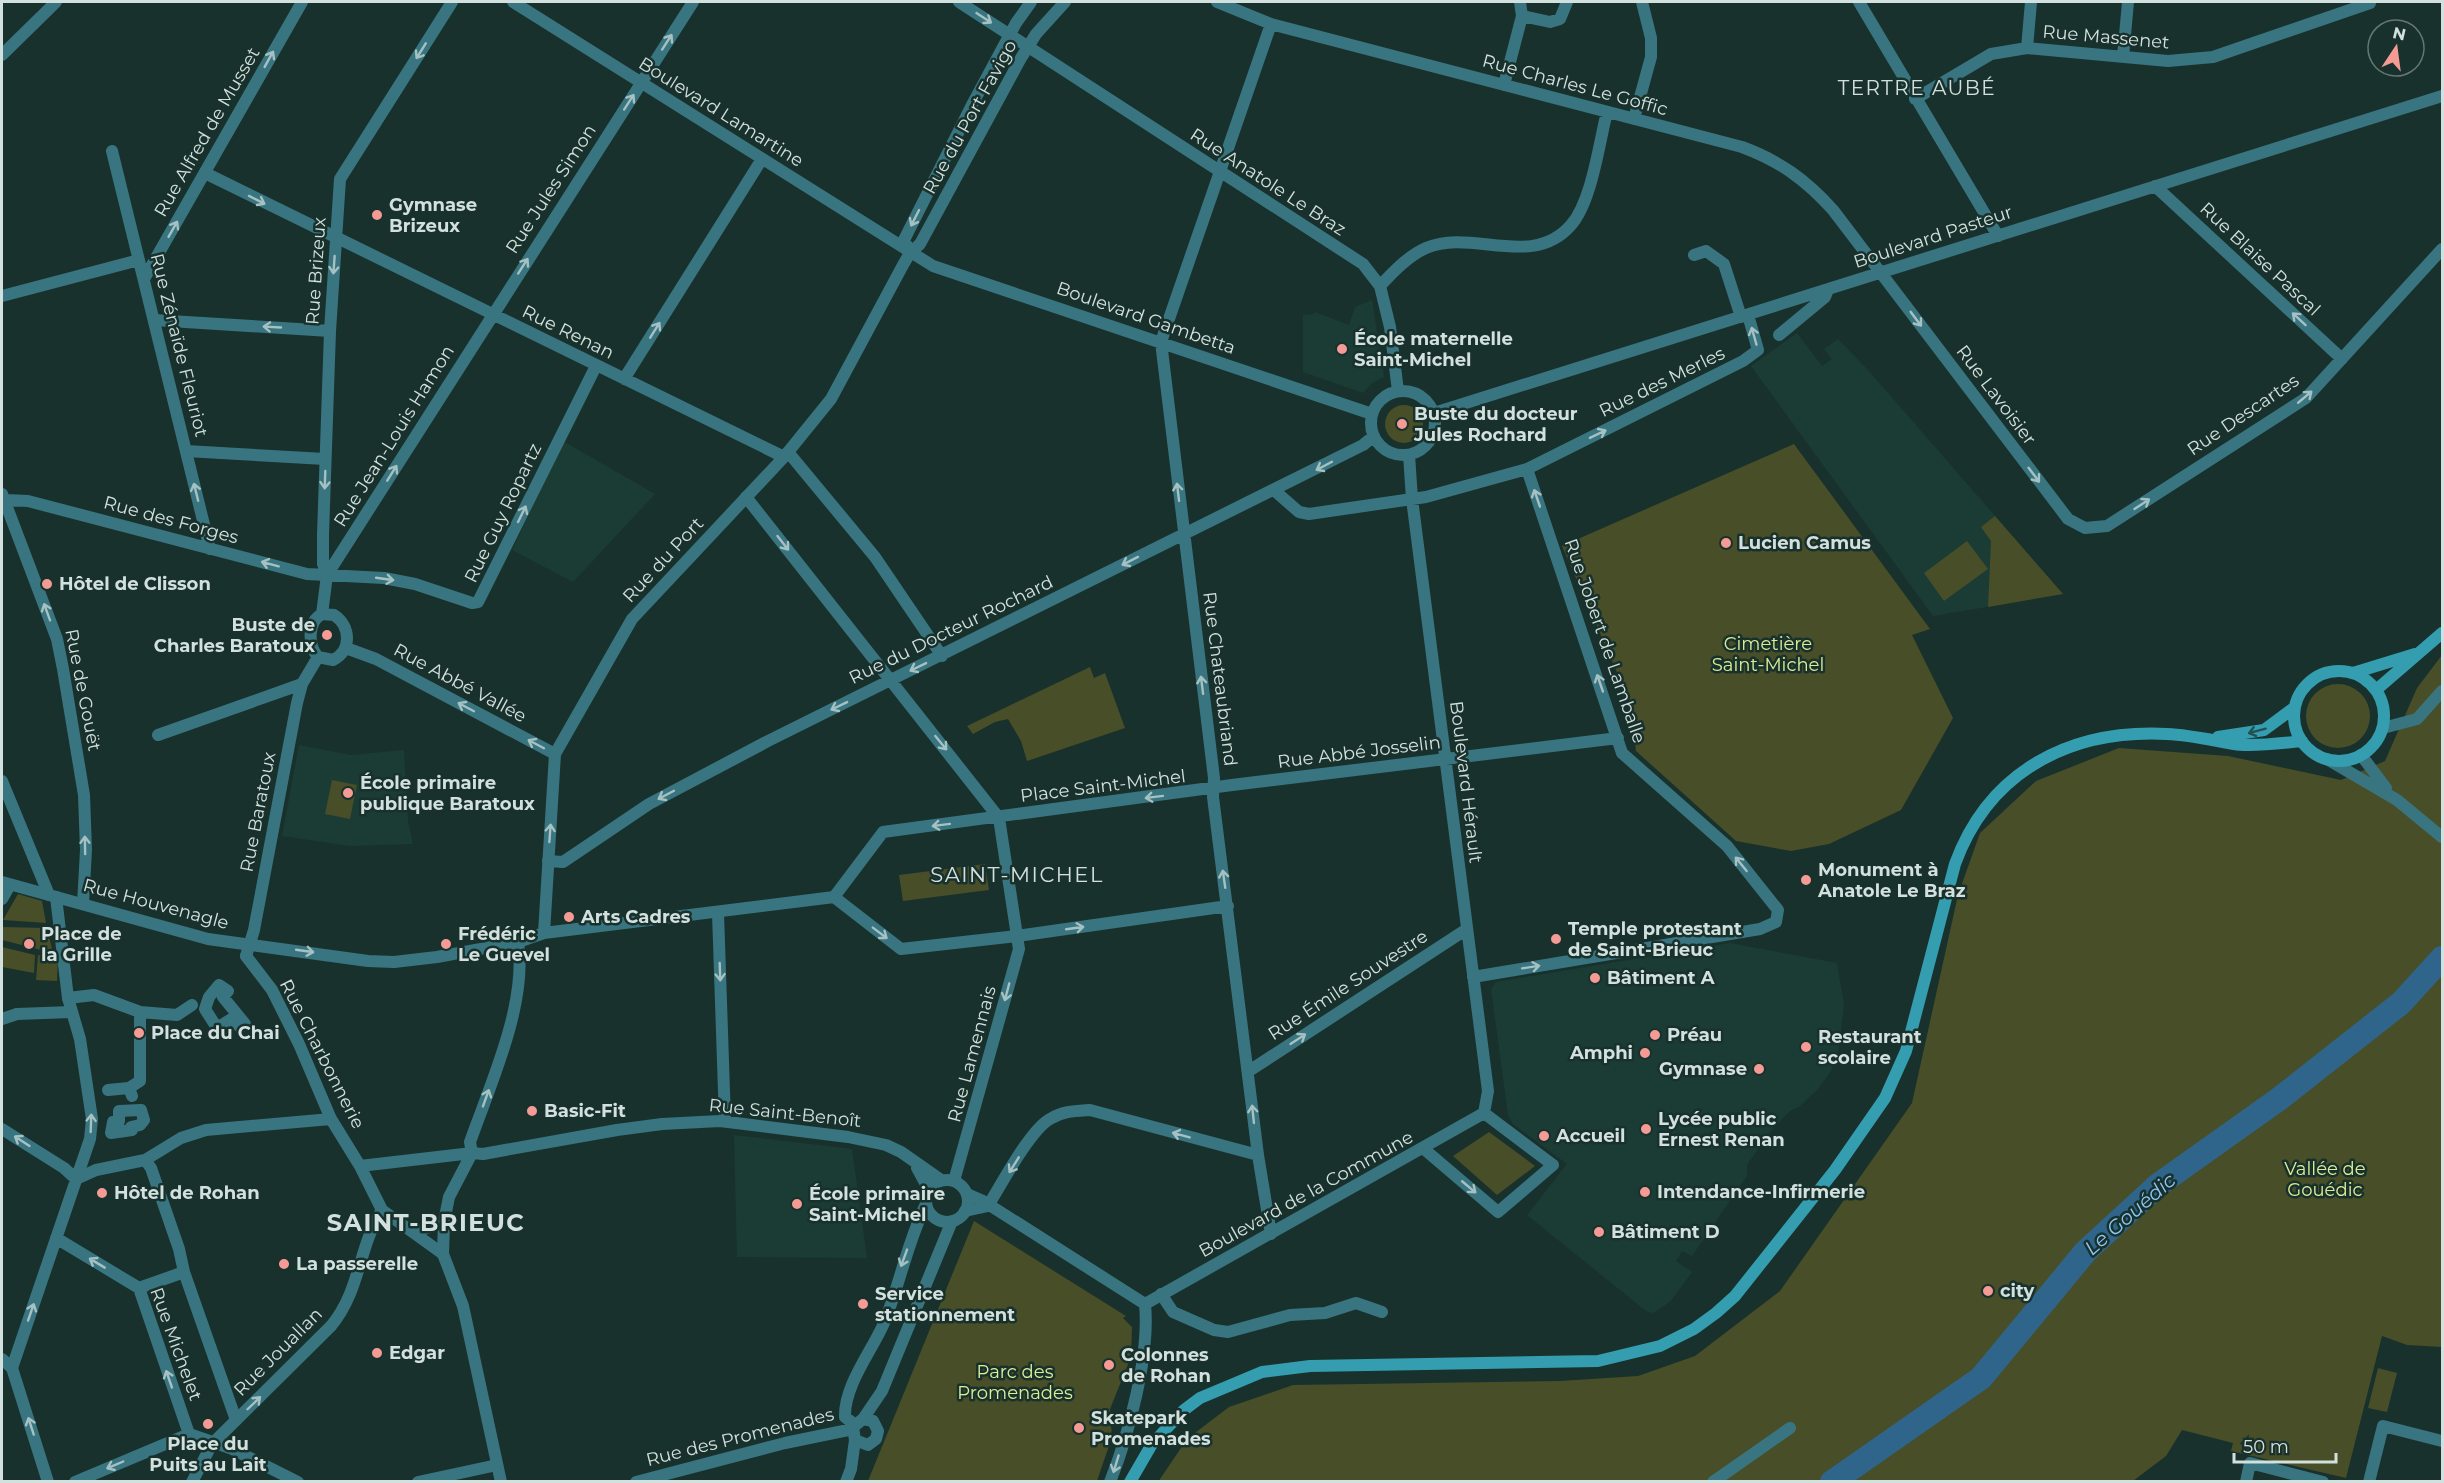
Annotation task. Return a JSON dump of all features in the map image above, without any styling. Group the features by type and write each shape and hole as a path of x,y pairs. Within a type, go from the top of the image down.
{"main road":[{"path":"2376,690 2424,651 2442,633"},
{"path":"2353,673 2424,651"},
{"path":"2340,671 2353,673 2366,680 2376,690 2382,701 2383,728 2374,746 2361,755 2350,760 2327,759 2311,752 2302,741 2296,729 2295,707 2303,689 2313,680 2326,673 2340,671"},
{"path":"1130,1482 1166,1427 1200,1398 1262,1372 1310,1366 1598,1361 1651,1350 1694,1329 1735,1296 1835,1170 1886,1098 1906,1051 1958,856 1979,813 1998,791 2042,759 2098,738 2145,733 2212,737 2264,730 2295,707"},
{"path":"2212,737 2235,744 2302,741"},
{"path":"1137,1482 1157,1447 1171,1431 1219,1390"}],"street":[{"path":"2,55 56,2"},
{"name":"Rue Alfred de Musset","path":"144,279 302,2"},
{"name":"Rue Brizeux","path":"327,575 323,554 330,331 340,179 452,2"},
{"name":"Boulevard Lamartine","path":"513,2 910,253"},
{"name":"Rue Jules Simon","path":"492,315 693,2"},
{"name":"Rue Anatole Le Braz","path":"958,2 1363,264 1380,286 1390,327 1398,392"},
{"path":"910,253 904,240 1031,2"},
{"name":"Rue du Port Favigo","path":"910,253 920,244 1021,58 1042,27 1065,2"},
{"name":"Rue Charles Le Goffic","path":"1217,2 1271,24 1742,147 1768,157 1810,184 1881,273"},
{"path":"1504,85 1522,16 1520,2"},
{"path":"1522,16 1550,22 1560,19 1567,2"},
{"path":"1634,119 1651,57 1651,38 1642,2"},
{"path":"1859,2 1998,236"},
{"path":"2027,48 2031,2"},
{"path":"2123,57 2128,2"},
{"name":"Rue Massenet","path":"1915,99 1990,54 2027,48 2168,61 2213,57 2370,3"},
{"path":"1161,342 1271,24"},
{"name":"Boulevard Pasteur","path":"1434,412 2442,96"},
{"path":"1380,286 1412,256 1427,247 1447,243 1529,247 1552,239 1562,232 1571,225 1581,209 1607,112"},
{"name":"Rue Zénaïde Fleuriot","path":"112,151 210,549"},
{"path":"624,379 762,159"},
{"name":"Rue Renan","path":"205,173 336,240 596,366 786,454"},
{"name":"Rue Blaise Pascal","path":"2155,186 2342,359"},
{"name":"Rue Descartes","path":"2091,529 2107,526 2306,398 2442,249"},
{"path":"1694,255 1706,251 1724,264 1744,316"},
{"name":"Boulevard Gambetta","path":"910,253 933,266 1372,414"},
{"name":"Rue du Port","path":"544,933 555,754 632,619 786,454 831,399 910,253"},
{"path":"2,296 139,260"},
{"name":"Rue Lavoisier","path":"1881,273 2068,519 2091,529"},
{"path":"1779,335 1825,297 1828,290"},
{"name":"Rue Jean-Louis Hamon","path":"327,575 492,315"},
{"name":"Rue des Merles","path":"1275,491 1299,512 1309,514 1412,499 1527,469 1743,361 1758,350 1744,316"},
{"path":"154,320 330,331"},
{"name":"Rue Chateaubriand","path":"1161,342 1214,778 1212,790 1258,1155 1271,1234"},
{"name":"Rue Guy Ropartz","path":"327,575 384,578 415,584 472,603 478,602 596,366"},
{"path":"1398,392 1420,396 1434,412 1435,431 1431,440 1418,452 1409,455 1388,452 1374,436 1372,414 1382,399 1398,392"},
{"name":"Rue du Docteur Rochard","path":"548,861 563,861 649,804 768,741 1183,534 1275,491 1363,445 1374,436"},
{"path":"186,451 326,459"},
{"path":"786,454 875,557 942,656"},
{"name":"Boulevard Hérault","path":"1409,455 1412,499 1488,1091 1484,1113"},
{"name":"Rue Jobert de Lamballe","path":"1473,977 1732,934 1774,923 1778,918 1778,910 1726,846 1622,753 1527,469"},
{"name":"Rue des Forges","path":"4,496 307,574 327,575"},
{"name":"Rue de Gouët","path":"4,496 57,639 63,669 84,795 86,850 82,903"},
{"path":"746,497 999,818"},
{"path":"321,614 334,615 342,622 346,648 344,653 333,660 318,657 311,646 315,620 321,614 327,575"},
{"name":"Rue Abbé Vallée","path":"346,648 376,659 555,754"},
{"name":"Rue Baratoux","path":"247,951 253,935 302,684 318,657"},
{"path":"158,735 302,684"},
{"path":"2383,728 2417,719 2442,691"},
{"name":"Rue Abbé Josselin","path":"1212,790 1618,738"},
{"path":"2361,755 2397,800"},
{"path":"2327,759 2397,800 2442,837"},
{"path":"2,781 53,896 68,998 80,1039 92,1119 90,1139 12,1368"},
{"name":"Place Saint-Michel","path":"834,897 883,832 1212,790"},
{"name":"Place Saint-Michel","path":"999,818 1017,936"},
{"path":"2,899 6,884"},
{"name":"Rue Houvenagle","path":"6,884 82,903 247,951 394,962 518,942 544,933 834,897"},
{"path":"834,897 902,949 1017,936 1228,906"},
{"path":"718,913 725,1122"},
{"name":"Rue Émile Souvestre","path":"1249,1071 1467,929"},
{"name":"Rue Lamennais","path":"948,1180 1019,949 1017,936"},
{"path":"501,1482 463,1306 443,1254 444,1222 449,1197 472,1153 470,1142 508,1031 521,962 518,942"},
{"name":"Rue Charbonnerie","path":"247,951 272,990 300,1044 331,1119 360,1166 382,1210 443,1254"},
{"path":"68,998 94,995 140,1012 177,1015 192,1005"},
{"path":"2,1019 17,1014 71,1012"},
{"path":"108,1090 130,1092 140,1081 140,1012"},
{"path":"851,1468 868,1445 878,1436 876,1424 882,1391 952,1221 965,1211 988,1206 1034,1134 1048,1120 1067,1111 1090,1110 1258,1155"},
{"path":"1424,1149 1498,1212 1553,1165 1484,1113"},
{"name":"Boulevard de la Commune","path":"1145,1305 1484,1113"},
{"path":"76,1179 104,1168 145,1160 181,1138 206,1130 331,1119"},
{"name":"Rue Saint-Benoît","path":"360,1166 472,1153 483,1154 662,1124 725,1122 886,1145 948,1180"},
{"path":"2,1129 64,1168 76,1179"},
{"path":"868,1445 845,1417 847,1404 862,1364 884,1323 903,1258 926,1204 929,1190 912,1159"},
{"path":"145,1160 151,1168 179,1249 184,1272 236,1420"},
{"path":"929,1190 948,1180 1145,1305 1147,1328 1143,1359 1126,1431 1110,1482"},
{"path":"965,1211 967,1194"},
{"path":"926,1204 931,1214 939,1220 952,1221"},
{"name":"Rue Jouallan","path":"192,1482 212,1444 344,1311 353,1291 374,1223 382,1210"},
{"path":"936,1256 939,1220"},
{"path":"415,1232 444,1222"},
{"name":"Rue Michelet","path":"56,1238 139,1288 189,1434"},
{"path":"139,1288 184,1272"},
{"path":"1161,1294 1173,1312 1214,1330 1228,1332 1290,1316 1325,1313 1356,1303 1382,1312"},
{"path":"2,1359 12,1368 48,1482"},
{"path":"846,1482 851,1468 856,1428 882,1391"},
{"path":"856,1428 876,1424"},
{"path":"2369,1482 2383,1426 2442,1441"},
{"name":"Rue des Promenades","path":"636,1482 795,1441 856,1428"},
{"path":"1713,1482 1790,1428"},
{"path":"75,1482 189,1434 212,1444 230,1448 297,1482"},
{"path":"2246,1482 2250,1463 2324,1482"},
{"path":"418,1482 497,1465"}],"shaded area":[{"name":"École maternelle Saint-Michel","path":"1372,300 1384,377 1372,383 1363,393 1303,372 1303,315 1315,312 1349,325 1355,307"},
{"path":"1797,333 1822,366 1832,359 1824,349 1838,339 1868,370 2063,594 1933,616 1751,366"},
{"path":"563,441 655,494 573,582 512,550"},
{"name":"École primaire publique Baratoux","path":"299,745 351,755 404,750 408,821 413,844 350,846 282,836"},
{"name":"Lycée public Ernest Renan","path":"1730,943 1837,963 1844,1004 1839,1048 1831,1071 1818,1089 1800,1106 1790,1111 1769,1133 1747,1165 1747,1176 1692,1256 1682,1251 1676,1261 1692,1272 1670,1302 1653,1313 1646,1311 1527,1215 1567,1164 1513,1124 1508,1115 1491,989 1496,982"},
{"name":"École primaire Saint-Michel","path":"734,1135 852,1149 867,1258 737,1257"}],"green space":[{"path":"1404,405 1417,411 1423,424 1417,437 1404,443 1391,437 1385,424 1391,411"},
{"name":"Cimetière Saint-Michel","path":"1794,444 1930,629 1912,635 1953,718 1901,810 1829,844 1791,851 1736,841 1636,751 1629,700 1562,546"},
{"path":"1995,516 2063,594 1988,607 1991,541 1981,527"},
{"path":"1967,541 1988,569 1944,601 1924,573"},
{"name":"Vallée de Gouédic","path":"2442,655 2442,1347 2407,1345 2382,1336 2346,1478 2231,1451 2233,1443 2182,1430 2166,1456 2133,1481 1158,1482 1187,1439 1229,1407 1293,1385 1560,1381 1638,1376 1695,1356 1780,1291 1912,1103 1958,895 1980,833 2036,781 2119,748 2228,756 2341,780 2385,761 2417,688"},
{"path":"1090,667 1094,678 1105,673 1125,728 1027,761 1021,741 1008,719 995,722 973,734 967,726"},
{"path":"2338,684 2356,690 2364,698 2370,716 2364,734 2356,742 2338,748 2320,742 2312,734 2306,716 2312,698 2320,690"},
{"path":"332,780 357,785 350,819 325,814"},
{"path":"985,864 989,890 903,901 899,875"},
{"path":"18,894 42,901 46,923 3,920"},
{"path":"2,927 47,928 53,953 2,940"},
{"path":"2,947 35,955 34,973 2,967"},
{"path":"38,955 58,956 57,981 36,980"},
{"path":"1489,1132 1535,1166 1497,1195 1453,1156"},
{"name":"Parc des Promenades","path":"974,1221 1126,1316 1123,1318 1132,1327 1131,1357 1110,1409 1112,1437 1097,1481 868,1481"},
{"path":"2378,1368 2397,1373 2387,1412 2368,1408"}],"waterway":[{"name":"Le Gouédic","path":"1832,1482 1981,1378 2086,1251 2158,1185 2279,1099 2401,1003 2442,958"}],"place":[{"name":"Gymnase Brizeux","path":"377,215"},
{"name":"École maternelle Saint-Michel","path":"1342,349"},
{"name":"Buste du docteur Jules Rochard","path":"1402,424"},
{"name":"Lucien Camus","path":"1726,543"},
{"name":"Hôtel de Clisson","path":"47,584"},
{"name":"Buste de Charles Baratoux","path":"327,635"},
{"name":"École primaire publique Baratoux","path":"348,793"},
{"name":"Monument à Anatole Le Braz","path":"1806,880"},
{"name":"Arts Cadres","path":"569,917"},
{"name":"Temple protestant de Saint-Brieuc","path":"1556,939"},
{"name":"Place de la Grille","path":"29,944"},
{"name":"Frédéric Le Guevel","path":"446,944"},
{"name":"Bâtiment A","path":"1595,978"},
{"name":"Place du Chai","path":"139,1033"},
{"name":"Préau","path":"1655,1035"},
{"name":"Restaurant scolaire","path":"1806,1047"},
{"name":"Amphi","path":"1645,1053"},
{"name":"Gymnase","path":"1759,1069"},
{"name":"Basic-Fit","path":"532,1111"},
{"name":"Lycée public Ernest Renan","path":"1646,1129"},
{"name":"Accueil","path":"1544,1136"},
{"name":"Intendance-Infirmerie","path":"1645,1192"},
{"name":"Hôtel de Rohan","path":"102,1193"},
{"name":"École primaire Saint-Michel","path":"797,1204"},
{"name":"Bâtiment D","path":"1599,1232"},
{"name":"La passerelle","path":"284,1264"},
{"name":"city","path":"1988,1291"},
{"name":"Service stationnement","path":"863,1304"},
{"name":"Edgar","path":"377,1353"},
{"name":"Colonnes de Rohan","path":"1109,1365"},
{"name":"Place du Puits au Lait","path":"208,1424"},
{"name":"Skatepark Promenades","path":"1079,1428"}],"district":[{"name":"TERTRE AUBÉ","path":"1917,88"},
{"name":"SAINT-MICHEL","path":"1017,875"},
{"name":"SAINT-BRIEUC","path":"426,1223"}]}
